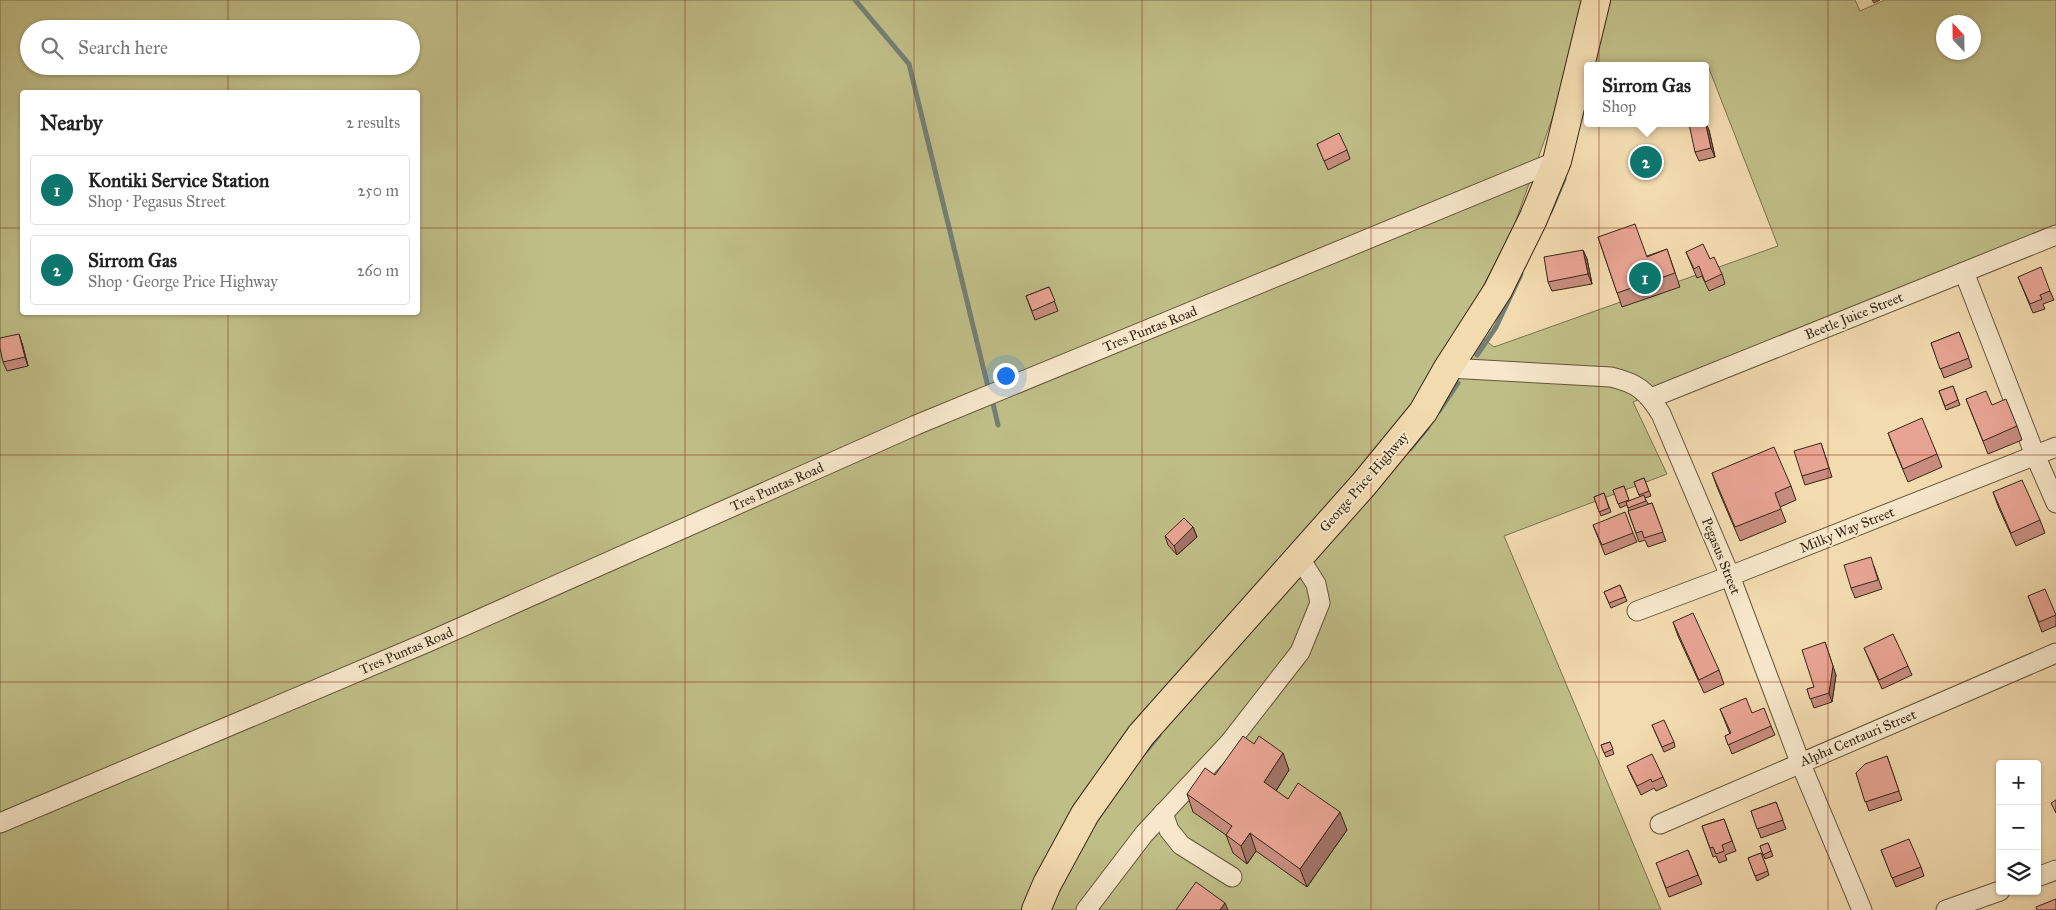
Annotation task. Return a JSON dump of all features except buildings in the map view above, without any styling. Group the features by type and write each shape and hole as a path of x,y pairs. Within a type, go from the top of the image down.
{"highway":[{"name":"George Price Highway","path":"1036,910 1047,884 1085,814 1141,736 1364,484 1423,412 1448,368 1498,290 1533,219 1557,161 1596,0"}],"street":[{"name":"Tres Puntas Road","path":"0,822 428,642 916,425 1557,161"},
{"name":"Beetle Juice Street","path":"1651,398 2056,235"},
{"path":"1964,272 2035,455 2056,503"},
{"name":"Pegasus Street","path":"1448,368 1611,376 1628,381 1651,398 1661,414 1730,576 1800,762 1862,910"},
{"name":"Milky Way Street","path":"1637,611 2056,447"},
{"path":"1086,910 1144,834 1230,742 1300,652 1320,603 1316,584 1299,557"},
{"name":"Alpha Centauri Street","path":"1660,824 2056,653"},
{"path":"1163,813 1168,830 1181,845 1232,877"},
{"path":"2041,876 2056,870"},
{"path":"1946,910 1996,891"}],"shaded area":[{"path":"0,0 1582,0 1572,50 1553,116 1514,226 1473,306 1412,404 1480,336 1494,347 1778,246 1709,69 1709,62 1589,62 1604,0 1855,0 1860,11 1885,0 2056,0 2056,228 1633,402 1667,474 1504,536 1661,910 0,910"}],"waterway":[{"path":"855,0 909,64 989,391"},
{"path":"1550,212 1564,179"},
{"path":"1477,355 1496,327 1521,274"},
{"path":"1439,411 1458,383"},
{"path":"992,399 998,425"},
{"path":"1410,449 1428,427"},
{"path":"1145,752 1159,735"}],"place":[{"name":"Sirrom Gas","path":"1646,162"},
{"name":"Kontiki Service Station","path":"1645,278"}]}
